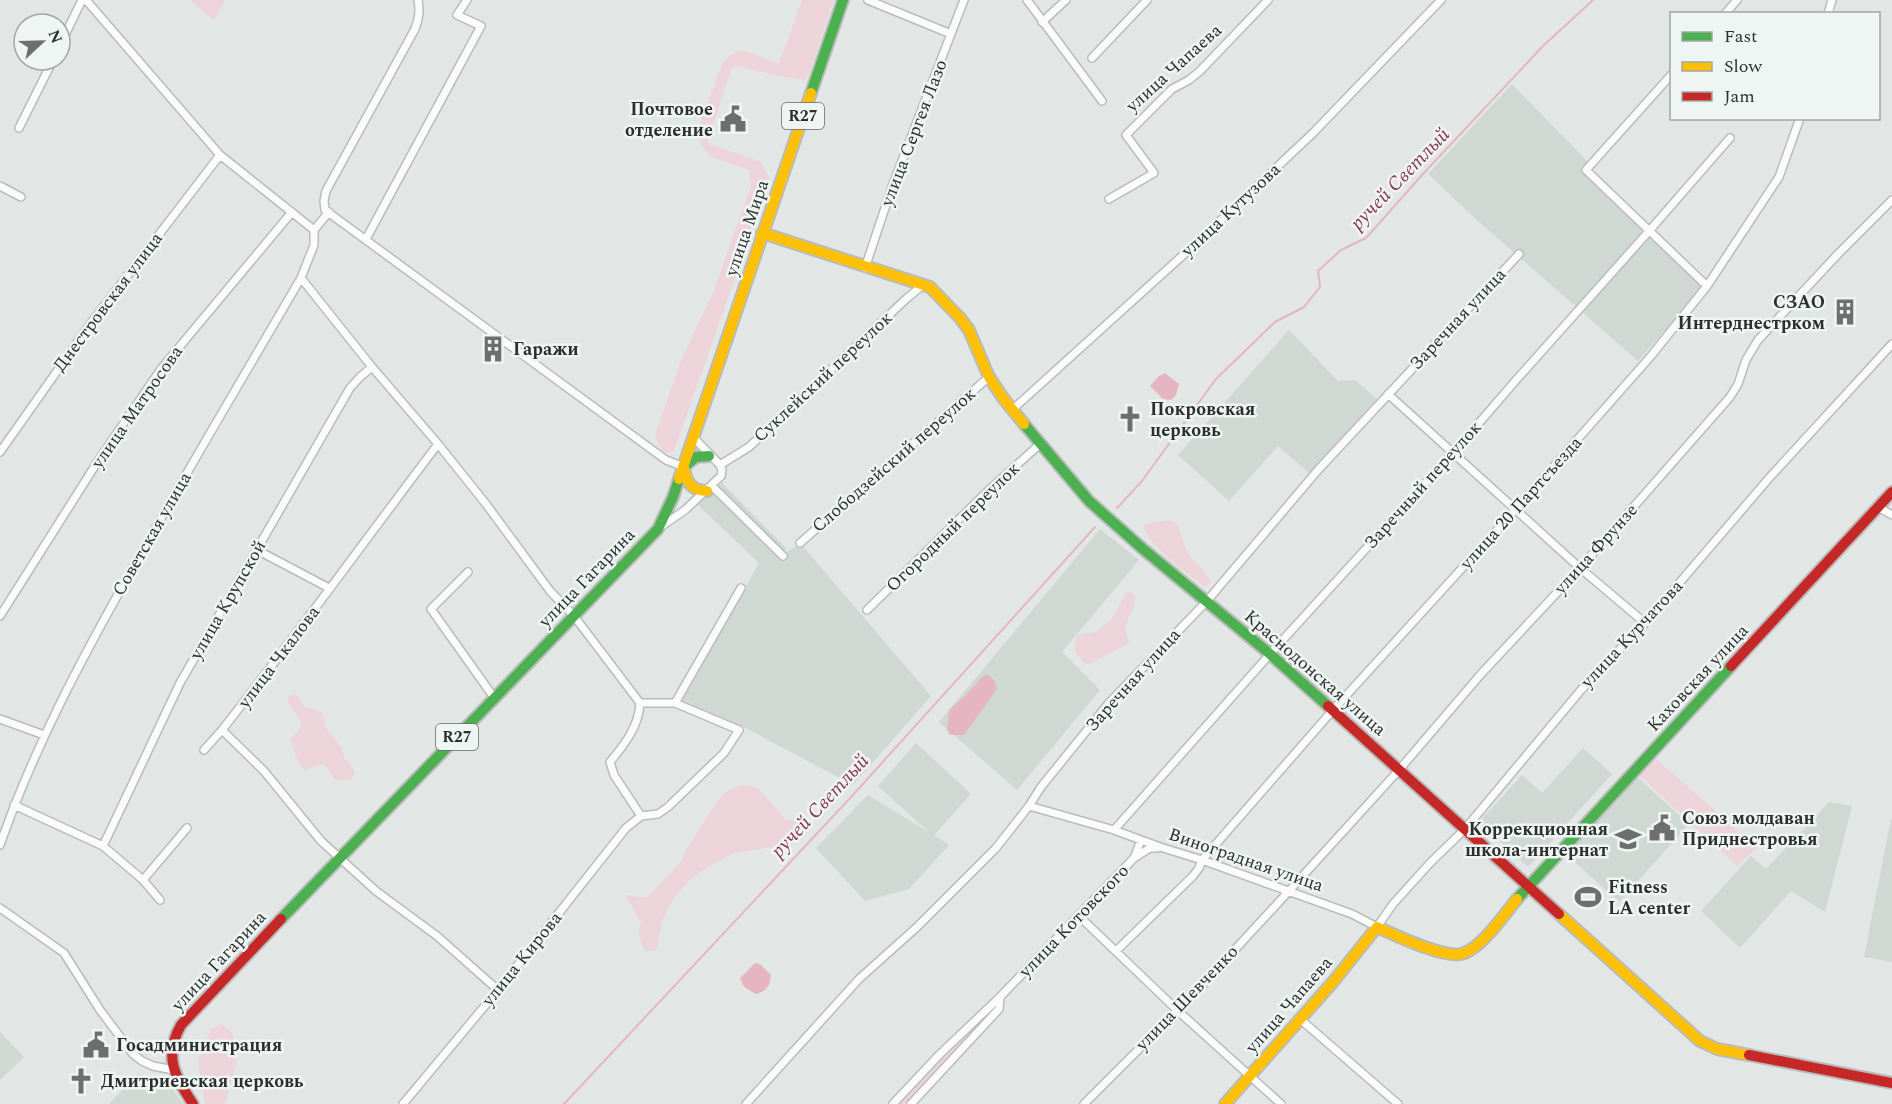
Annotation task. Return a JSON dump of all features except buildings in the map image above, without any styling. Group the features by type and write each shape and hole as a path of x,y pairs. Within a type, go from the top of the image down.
{"street":[{"path":"72,22 84,0 220,155 314,230 329,212"},
{"path":"418,0 419,19 415,29 326,191 324,206 326,210 666,460 684,467"},
{"path":"366,239 481,26 457,15 467,0"},
{"name":"улица Мира","path":"684,467 762,232 843,0"},
{"path":"868,0 951,34"},
{"name":"улица Сергея Лазо","path":"865,268 892,187 964,0"},
{"path":"1027,0 1102,101"},
{"path":"1042,22 1066,0"},
{"path":"1092,58 1147,0"},
{"name":"улица Чапаева","path":"1109,199 1154,173 1126,135 1172,89 1200,71 1268,0"},
{"name":"улица Кутузова","path":"1012,410 1202,238 1313,133 1441,0"},
{"path":"1727,12 1737,0"},
{"path":"19,128 47,72"},
{"path":"1670,75 1586,170 1707,286"},
{"name":"улица 20 Партсъезда","path":"1116,951 1193,876 1202,860 1333,710 1629,382 1707,286 1779,177 1799,120"},
{"name":"Заречный переулок","path":"1114,830 1454,452 1730,138"},
{"name":"Днестровская улица","path":"0,452 91,323 220,155"},
{"path":"0,186 21,196"},
{"name":"улица Фрунзе","path":"1289,891 1399,770 1481,674 1580,568 1730,397 1738,384 1746,360 1758,340 1892,200"},
{"name":"улица Матросова","path":"0,616 92,471 161,369 292,212"},
{"name":"Советская улица","path":"0,845 14,805 44,735 96,633 301,278 314,245 314,230"},
{"name":"Краснодонская улица","path":"762,232 865,268 923,285 936,293 969,330 989,377 1012,410 1089,501 1270,654 1700,1041 1717,1049 1892,1083"},
{"name":"Заречная улица","path":"746,1104 859,979 917,927 996,848 1041,787 1109,703 1207,601 1318,470 1519,254"},
{"path":"301,278 486,504 550,591 574,616 640,703 640,715 627,741 610,762 614,775 641,816"},
{"name":"Суклейский переулок","path":"720,465 749,447 923,285"},
{"name":"улица Курчатова","path":"1377,927 1393,904 1465,829 1581,690 1645,623 1770,477 1892,344"},
{"name":"улица Крупской","path":"103,846 180,683 350,388 372,367"},
{"name":"Слободзейский переулок","path":"800,543 989,377"},
{"path":"1388,393 1580,568 1645,623"},
{"path":"657,529 710,489 721,476 720,465 694,438"},
{"name":"улица Чкалова","path":"204,750 310,617 438,444"},
{"name":"Огородный переулок","path":"867,610 989,490 1040,444"},
{"path":"684,467 694,458 702,455 709,456"},
{"path":"684,467 691,488 697,491 710,489"},
{"name":"улица Гагарина","path":"192,1104 174,1070 171,1049 174,1037 181,1025 657,529 673,497 684,467"},
{"path":"710,489 783,556"},
{"name":"Каховская улица","path":"1448,954 1459,955 1479,942 1892,492"},
{"path":"1878,507 1892,515"},
{"path":"257,550 330,588"},
{"path":"468,572 431,609 495,699"},
{"path":"640,703 675,703 741,588"},
{"name":"улица Кирова","path":"403,1104 498,990 626,828 641,816 658,814 668,807 724,753 739,730 675,703"},
{"path":"0,719 44,735"},
{"path":"222,730 264,771 321,841 376,891 437,936 498,990"},
{"path":"14,805 103,846 143,880 160,900"},
{"name":"Виноградная улица","path":"1029,806 1114,830 1202,860 1352,914 1377,927 1448,954"},
{"path":"143,880 187,828"},
{"name":"улица Котовского","path":"893,1104 1134,858 1140,840"},
{"path":"1134,858 1150,848 1160,847"},
{"name":"улица Шевченко","path":"1084,1104 1178,1010 1289,891"},
{"path":"0,908 64,953 100,1010 133,1053 142,1061 153,1066 174,1070"},
{"path":"1079,916 1281,1104"},
{"name":"улица Чапаева","path":"1224,1104 1333,982 1377,927"},
{"name":"улица Котовского","path":"911,1104 999,1009 1000,997"},
{"path":"1300,1019 1398,1104"}],"shaded area":[{"path":"189,0 226,0 214,20"},
{"path":"802,0 834,0 809,74 805,80 738,66 732,67 707,143 761,162 770,180 677,442 673,452 666,453 659,446 655,435 682,358 713,293 751,186 749,170 711,157 697,136 700,123 723,62 731,55 742,50 779,64"},
{"path":"1512,84 1591,165 1587,170 1704,286 1638,361 1478,221 1428,174"},
{"path":"1289,330 1338,381 1355,380 1377,399 1309,473 1278,446 1229,501 1178,455"},
{"path":"1165,373 1179,384 1176,395 1171,400 1163,399 1150,386"},
{"path":"722,483 786,548 784,554 800,543 931,696 853,785 740,725 682,701 759,563 697,504"},
{"path":"1168,520 1175,522 1189,554 1209,578 1211,582 1205,587 1160,550 1146,533 1143,525"},
{"path":"1100,529 1139,560 1062,652 1100,690 1017,790 939,722"},
{"path":"1130,591 1136,596 1125,626 1129,643 1090,664 1084,663 1074,647 1077,636 1095,632 1111,620 1125,595"},
{"path":"987,674 994,680 997,689 964,735 950,735 947,730 949,710"},
{"path":"297,694 304,706 321,712 327,729 342,748 344,758 353,768 355,774 349,780 335,780 324,764 304,770 297,759 290,738 299,731 301,722 288,702 289,696"},
{"path":"916,743 971,794 934,835 949,845 909,889 865,901 816,848 868,795 930,833 878,786"},
{"path":"1583,748 1612,774 1528,867 1479,822 1522,775 1542,793"},
{"path":"1650,753 1757,848 1737,866 1634,770"},
{"name":"Коррекционная школа-интернат","path":"1637,777 1689,824 1619,902 1567,855"},
{"path":"745,785 758,788 785,819 804,824 806,832 783,844 733,853 704,869 688,882 669,907 662,924 657,949 644,950 638,933 641,922 625,895 647,898 682,860 687,848 724,793"},
{"path":"1829,802 1852,806 1825,912 1791,891 1740,948 1701,911 1751,856 1766,869"},
{"path":"1892,819 1892,962 1864,957"},
{"path":"755,963 760,964 771,975 767,988 756,994 744,987 740,978"},
{"path":"1000,997 999,1009 912,1104 893,1104"},
{"path":"221,1024 233,1033 236,1063 225,1104 205,1104 198,1060 211,1029"},
{"path":"0,1032 24,1057 0,1080"},
{"path":"138,1074 169,1084 183,1104 109,1104"}],"waterway":[{"name":"ручей Светлый","path":"1117,508 1142,481 1216,379 1275,322 1304,307 1320,287 1318,271 1341,250 1366,238 1543,46 1593,0"},
{"name":"ручей Светлый","path":"564,1104 852,796 1095,527"}],"traffic: fast":[{"path":"811,93 843,0"},
{"path":"1024,424 1089,501 1328,706"},
{"path":"686,465 696,457 709,456"},
{"path":"281,919 658,529 679,479"},
{"path":"1517,899 1731,666"}],"traffic: slow":[{"path":"679,479 811,93"},
{"path":"762,233 930,287 969,330 989,377 1024,424"},
{"path":"684,468 686,478 691,485 707,491"},
{"path":"1225,1104 1333,982 1377,927 1442,953 1461,954 1484,939 1517,899"},
{"path":"1559,914 1700,1041 1717,1049 1749,1055"}],"traffic: jam":[{"path":"1731,666 1892,492"},
{"path":"1328,706 1559,914"},
{"path":"193,1104 181,1084 172,1057 176,1036 181,1025 281,919"},
{"path":"1749,1055 1892,1083"}],"place":[{"name":"Почтовое отделение","path":"733,119"},
{"name":"СЗАО Интерднестрком","path":"1845,312"},
{"name":"Гаражи","path":"493,349"},
{"name":"Покровская церковь","path":"1130,419"},
{"name":"Союз молдаван Приднестровья","path":"1662,828"},
{"name":"Коррекционная школа-интернат","path":"1628,839"},
{"name":"Fitness LA center","path":"1588,897"},
{"name":"Госадминистрация","path":"96,1045"},
{"name":"Дмитриевская церковь","path":"81,1081"}]}
